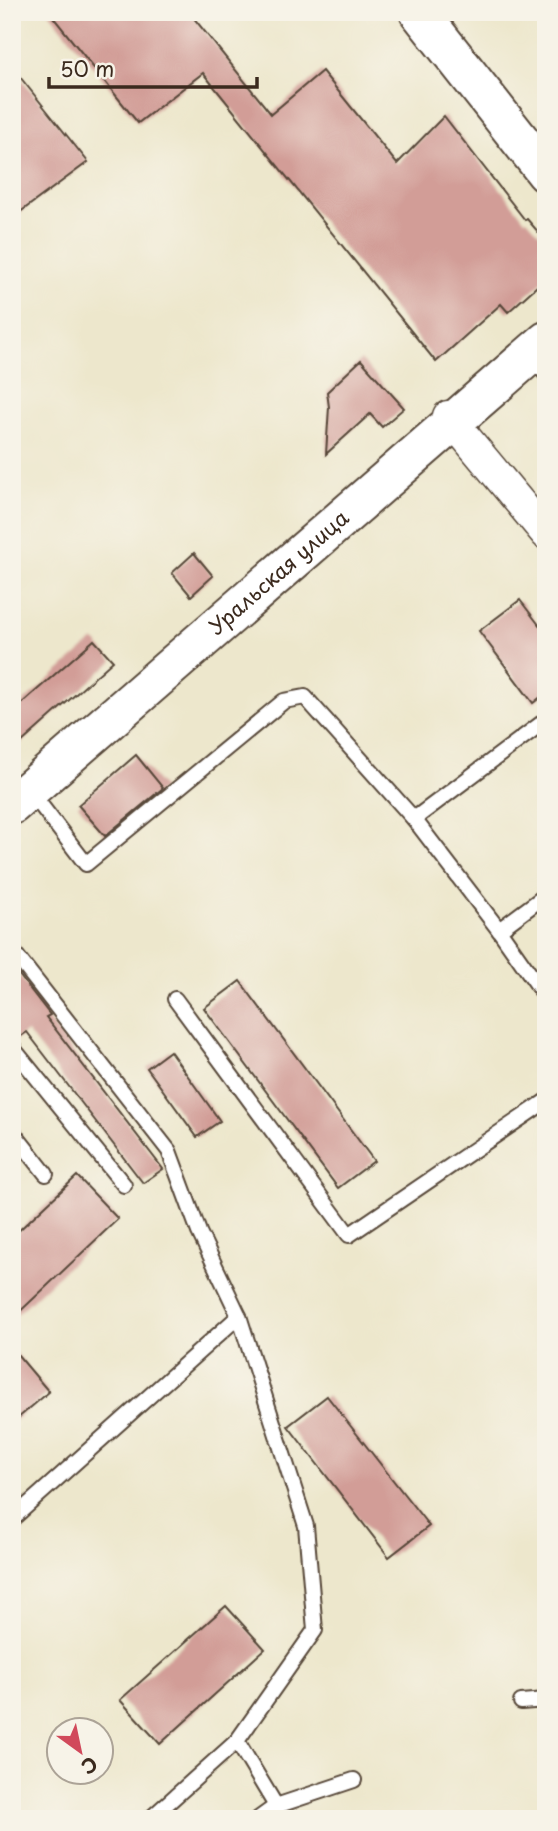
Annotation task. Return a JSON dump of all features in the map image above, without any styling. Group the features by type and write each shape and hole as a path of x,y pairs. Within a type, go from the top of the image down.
{"main road":[{"path":"418,12 546,173"},
{"name":"Уральская улица","path":"19,793 450,419 542,350"}],"street":[{"path":"450,419 546,534"}],"lane":[{"path":"19,793 86,864 284,701 305,697 414,819 499,930 546,997"},
{"path":"414,819 546,720"},
{"path":"499,930 546,895"},
{"path":"12,950 169,1151 199,1232 239,1316 306,1526 315,1630 237,1741 150,1819"},
{"path":"175,999 349,1236 546,1101"},
{"path":"12,1046 124,1185"},
{"path":"12,1131 46,1174"},
{"path":"12,1519 239,1316"},
{"path":"521,1702 546,1700"},
{"path":"237,1741 276,1806"},
{"path":"258,1819 276,1806 354,1780"}],"building":[{"path":"49,12 189,12 271,114 322,71 397,164 444,116 525,220 527,219 546,241 546,278 508,312 501,304 436,362 203,73 138,123"},
{"path":"12,67 88,162 12,218"},
{"path":"361,360 404,408 382,427 370,414 326,454 329,407 327,392"},
{"path":"194,553 213,576 191,596 172,573"},
{"path":"520,600 546,634 546,693 533,703 479,631"},
{"path":"94,640 113,661 12,751 12,712"},
{"path":"136,755 163,788 105,836 78,805"},
{"path":"12,966 50,1015 46,1017 163,1169 143,1183 27,1032 17,1039 12,1038"},
{"path":"240,981 374,1161 338,1188 204,1008"},
{"path":"170,1051 220,1121 197,1137 147,1068"},
{"path":"77,1176 118,1219 12,1319 12,1237"},
{"path":"12,1348 49,1392 12,1423"},
{"path":"327,1396 429,1526 389,1557 288,1426"},
{"path":"226,1606 265,1649 160,1744 120,1700"}]}
